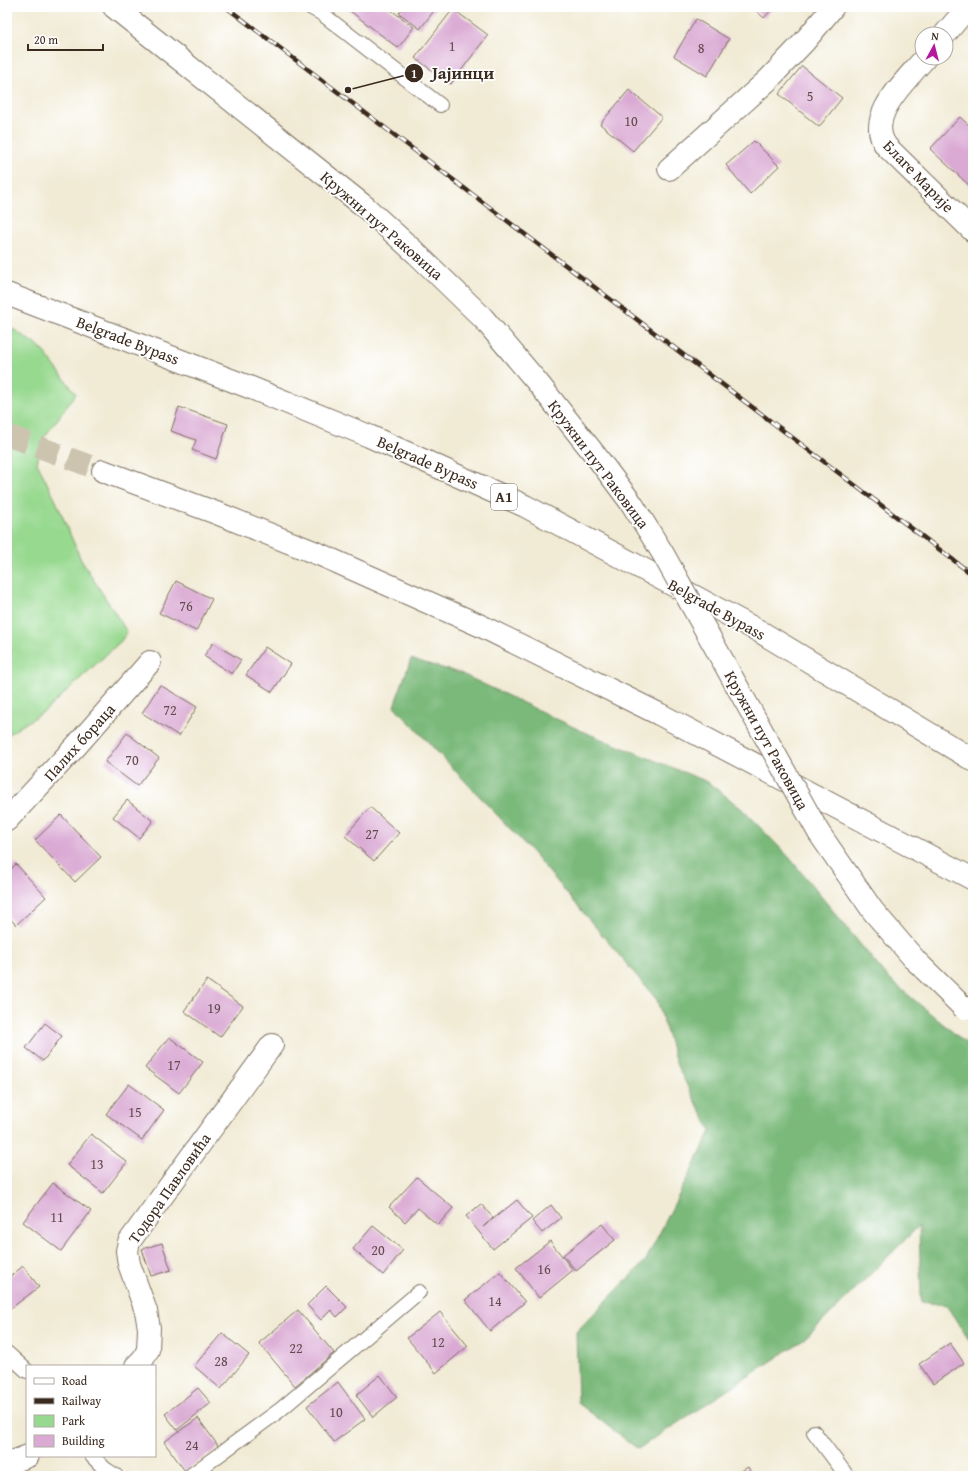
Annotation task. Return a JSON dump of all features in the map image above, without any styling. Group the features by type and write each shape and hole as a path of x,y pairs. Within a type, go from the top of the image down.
{"main road":[{"name":"Кружни пут Раковица","path":"114,7 364,206 417,254 483,318 538,383 632,504 662,552 819,832 873,911 916,961 968,1012"},
{"path":"669,169 768,80 804,42 833,7"},
{"path":"952,26 968,7"},
{"name":"Благе Марије","path":"918,66 887,104 881,116 880,134 882,141 973,231"},
{"name":"Belgrade Bypass","path":"7,294 264,393 383,442 525,506 758,631 973,760"},
{"path":"103,470 220,514 314,552 479,625 659,714 973,879"},
{"name":"Палих бораца","path":"7,820 77,745 150,662"},
{"name":"Тодора Павловића","path":"137,1365 143,1359 148,1350 149,1328 146,1311 129,1264 126,1251 129,1242 272,1045"},
{"path":"7,1464 26,1457"}],"lane":[{"path":"310,7 321,13 440,105"},
{"path":"190,1476 280,1410 419,1292"},
{"path":"7,1353 26,1370"},
{"path":"814,1432 847,1476"},
{"path":"93,1457 105,1469 116,1476"}],"green space":[{"path":"7,325 41,348 76,394 43,439 37,463 56,501 81,560 127,632 121,641 45,711 7,735"},
{"path":"411,659 460,673 584,732 708,782 742,809 788,856 888,978 973,1049 973,1346 946,1305 921,1302 919,1226 805,1339 638,1449 578,1403 576,1332 646,1260 711,1131 677,1066 657,1000 533,853 394,706"}],"building":[{"path":"345,7 387,7 414,27 398,48"},
{"path":"404,7 436,8 420,29 399,13"},
{"path":"752,7 774,7 764,18"},
{"path":"453,9 488,35 451,84 415,58"},
{"path":"696,19 729,39 707,76 674,56"},
{"path":"802,66 842,98 819,127 779,94"},
{"path":"629,90 662,117 633,151 600,124"},
{"path":"960,117 973,129 973,186 971,187 930,149"},
{"path":"754,141 779,166 750,194 726,165"},
{"path":"179,407 228,424 216,459 192,450 196,440 171,431"},
{"path":"176,581 212,599 196,631 159,613"},
{"path":"213,643 241,660 232,674 204,656"},
{"path":"265,647 291,664 272,692 246,675"},
{"path":"160,685 197,707 179,736 142,713"},
{"path":"127,733 159,758 137,786 105,762"},
{"path":"127,800 153,821 139,838 113,817"},
{"path":"370,807 399,833 374,861 345,836"},
{"path":"61,815 101,857 75,882 35,840"},
{"path":"16,864 46,897 16,925 7,915 7,873"},
{"path":"207,980 243,1006 220,1037 184,1011"},
{"path":"45,1023 62,1036 43,1061 26,1048"},
{"path":"169,1037 203,1062 179,1093 145,1068"},
{"path":"129,1084 164,1110 142,1140 106,1114"},
{"path":"91,1134 127,1162 103,1193 67,1165"},
{"path":"417,1177 453,1208 438,1225 418,1208 405,1222 389,1207"},
{"path":"53,1183 91,1211 61,1251 23,1222"},
{"path":"517,1200 532,1218 493,1249 466,1216 481,1204 493,1218 483,1227"},
{"path":"551,1205 561,1218 542,1233 532,1221"},
{"path":"602,1224 615,1240 576,1271 563,1255"},
{"path":"373,1226 403,1250 383,1275 353,1249"},
{"path":"550,1241 573,1270 539,1298 516,1268"},
{"path":"162,1243 171,1270 151,1276 142,1249"},
{"path":"23,1266 39,1287 10,1309 7,1305 7,1279"},
{"path":"500,1272 525,1302 490,1331 465,1300"},
{"path":"326,1286 347,1307 337,1317 331,1310 321,1320 307,1305"},
{"path":"298,1310 334,1353 295,1386 259,1343"},
{"path":"440,1312 468,1346 436,1373 407,1338"},
{"path":"222,1333 249,1355 221,1389 194,1366"},
{"path":"950,1343 964,1363 933,1384 919,1364"},
{"path":"380,1375 397,1397 373,1417 356,1395"},
{"path":"338,1382 365,1419 334,1442 307,1406"},
{"path":"198,1388 211,1403 177,1430 165,1414"},
{"path":"198,1418 219,1447 185,1471 164,1442"},
{"path":"748,1467 753,1476 733,1476"}],"tunnel":[{"path":"7,435 103,471"}],"railway":[{"path":"226,7 973,575"}],"place":[{"name":"Јајинци","path":"348,90"}]}
